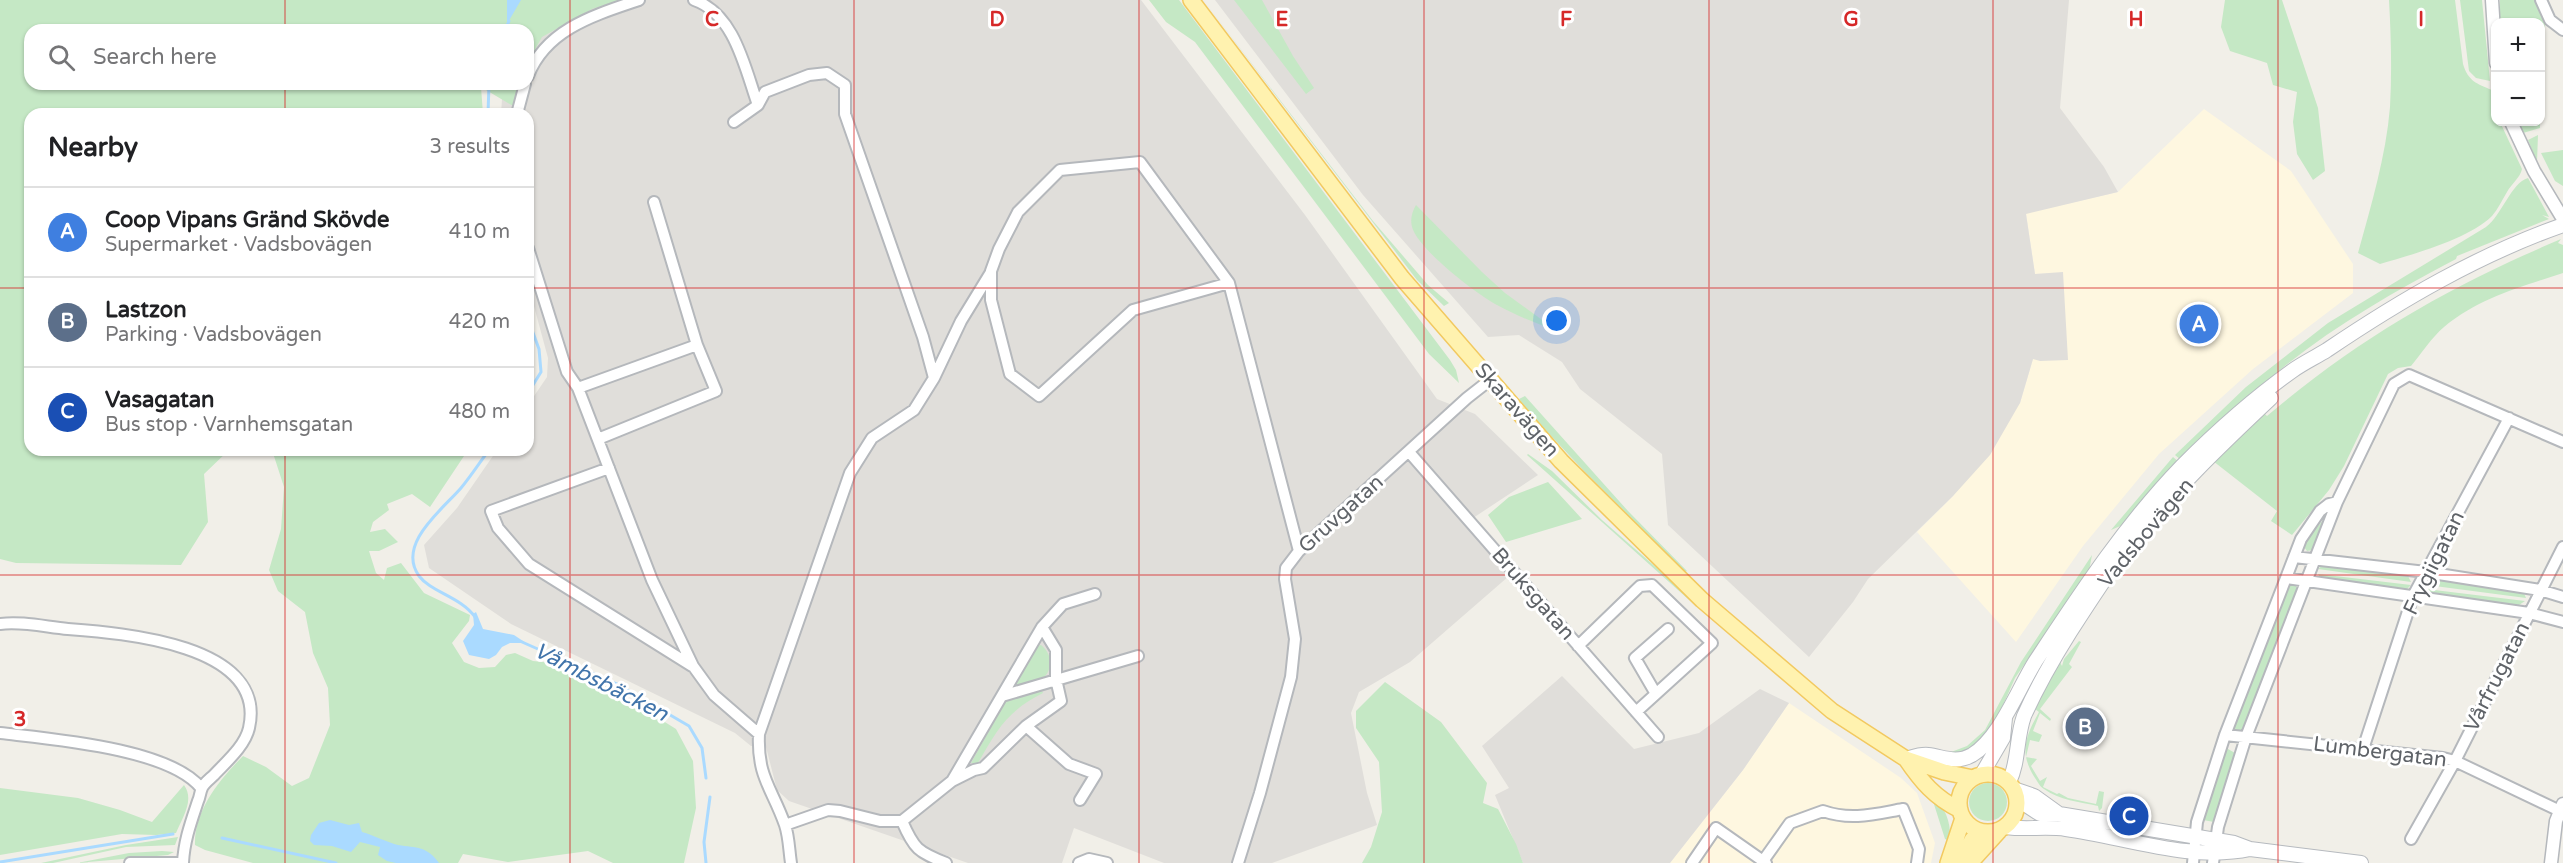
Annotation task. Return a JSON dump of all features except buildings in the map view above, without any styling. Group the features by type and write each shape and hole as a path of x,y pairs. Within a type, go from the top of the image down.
{"main road":[{"name":"Skaravägen","path":"1191,0 1402,278 1562,461 1702,600 1832,711 1906,759 1944,772 1978,776"},
{"name":"Vadsbovägen","path":"1906,759 1926,755 1946,760 1968,757 1980,749 2005,718 2034,663 2116,543 2183,465 2232,420 2294,369 2384,311 2430,285 2560,224"},
{"name":"Vadsbovägen","path":"2014,790 2018,737 2033,699 2063,644 2126,550 2230,437 2322,353"},
{"name":"Vadsbovägen","path":"1978,776 2003,738 2005,718"},
{"name":"Skaravägen","path":"1906,759 1917,774 1928,778 1961,809"},
{"path":"1948,863 1966,783 1978,776 1996,775 2014,790 2034,796 2059,814 2194,850"},
{"path":"1970,863 2015,815 2014,790"},
{"path":"1961,809 1973,828 1980,831 2064,829 2194,850 2214,851 2234,843 2250,849 2361,863"},
{"path":"1960,863 1972,840 1980,831"}],"street":[{"path":"534,66 548,43 562,32 596,14 639,0"},
{"path":"694,0 714,11 732,36 758,105"},
{"path":"2492,0 2493,18"},
{"path":"2541,0 2550,20 2563,30"},
{"path":"734,122 758,105 765,92 809,75 827,73 845,85 845,114 923,337 934,378"},
{"path":"519,108 523,90"},
{"path":"2513,126 2560,224"},
{"path":"791,863 784,825 766,787 760,766 759,734 850,473 872,438 914,410 934,378 961,321 992,271 999,249 1018,212 1060,170 1140,162 1229,283 1299,551"},
{"path":"598,439 716,391 697,345 654,202"},
{"path":"534,267 567,372 578,388 652,580 693,666 714,695 759,734"},
{"path":"992,271 991,300 1010,374 1039,396 1133,310 1229,283"},
{"path":"578,388 697,345"},
{"path":"2214,851 2229,786 2314,559 2337,502 2394,384 2409,375 2563,441"},
{"name":"Gruvgatan","path":"1238,863 1260,793 1295,652 1295,633 1285,579 1286,568 1299,551 1490,380"},
{"name":"Frygiigatan","path":"2363,749 2413,596 2509,418"},
{"name":"Bruksgatan","path":"1409,452 1658,737"},
{"path":"609,468 491,511 498,528 529,564 693,666"},
{"path":"2194,850 2225,735 2301,539 2320,511 2329,504 2337,502"},
{"name":"Vårfrugatan","path":"2411,839 2455,761 2563,546"},
{"path":"2294,557 2426,572 2540,590 2563,597"},
{"path":"2286,578 2529,613 2563,622"},
{"path":"1578,646 1640,586 1652,585 1712,644 1636,712"},
{"path":"952,781 1042,627 1064,604 1095,594"},
{"path":"0,624 96,631 155,639 195,653 227,669 239,680 248,694 251,714 244,741 201,788 189,828 183,863 130,863"},
{"path":"784,825 828,810 880,821 902,821 952,781 983,768 1026,726 1060,701 1056,679 1056,650 1042,627"},
{"path":"1656,694 1635,658 1668,629"},
{"path":"1002,696 1138,656"},
{"path":"1026,726 1069,764 1096,774 1080,800"},
{"path":"0,733 123,750 167,766 191,778 201,788"},
{"name":"Lumbergatan","path":"2225,735 2455,761 2561,808"},
{"path":"2551,863 2553,836 2561,808"},
{"path":"1692,863 1716,828 1764,862 1790,823 1823,811 1840,817 1863,816 1903,809 1919,849 1917,863"},
{"path":"902,821 912,845 922,854 946,863"},
{"path":"1079,863 1089,859 1107,863"}],"shaded area":[{"path":"588,0 1141,0 1305,215 1437,399 1475,414 1538,475 1464,524 1509,576 1410,662 1359,692 1351,713 1367,793 1377,825 1272,863 1164,863 1074,828 1062,863 968,863 789,801 777,790 766,747 751,746 735,733 511,624 429,568 424,545 457,508 493,456 534,456 534,396 547,377 548,358 534,306 534,108 501,108 503,90 534,90 534,27"},
{"path":"1215,0 2069,0 2060,108 2104,167 2118,192 2026,214 2035,274 2063,272 2068,360 2033,359 2020,403 1990,455 1953,496 1868,579 1853,602 1809,657 1668,525 1662,454 1580,389 1562,362 1519,335 1488,337 1363,195"},
{"path":"2204,109 2291,171 2353,264 2353,293 2253,369 2159,454 2083,546 2016,642 1917,532 1953,496 2020,403 2033,359 2040,359 2063,273 2035,274 2026,213 2118,192"},
{"path":"1562,676 1634,749 1699,733 1760,689 1789,703 1743,770 1670,863 1523,863 1495,795 1509,788 1482,746"},
{"path":"1789,703 1901,778 1917,793 1935,843 1931,863 1670,863 1743,770"}],"green space":[{"path":"0,0 620,0 592,9 542,37 534,51 534,24 24,24 24,90 481,90 483,108 24,108 24,456 223,456 204,474 208,522 181,565 16,563 0,559"},
{"path":"1149,0 1179,0 1450,360 1456,370 1459,383 1429,354 1195,42 1166,22"},
{"path":"1203,0 1373,221 1428,285 1449,303 1444,306 1417,280"},
{"path":"1234,0 1262,0 1293,56 1314,88 1306,94"},
{"path":"2225,0 2282,0 2318,108 2325,171 2313,180 2297,154 2293,122 2297,92 2273,85 2267,63 2230,51 2221,27"},
{"path":"2389,0 2455,0 2465,70 2474,81 2491,90 2491,126 2502,126 2522,169 2492,216 2482,224 2455,239 2380,264 2358,253 2377,181 2388,125 2391,40"},
{"path":"2460,0 2482,0 2490,81 2476,78 2469,71"},
{"path":"2500,0 2535,0 2543,18 2499,18"},
{"path":"486,90 517,90 513,106"},
{"path":"2520,126 2540,126 2540,128 2523,133"},
{"path":"2538,135 2537,162 2528,140"},
{"path":"2563,150 2563,186 2555,181 2541,153"},
{"path":"2528,178 2549,217 2542,215 2549,219 2457,256 2456,259 2348,321 2272,376 2182,461 2175,455 2246,387 2328,323 2486,227 2517,186"},
{"path":"1416,205 1505,293 1556,330 1497,305 1449,270 1425,247 1412,227 1412,213"},
{"path":"2561,239 2558,243 2563,245 2563,273 2501,294 2471,308 2440,331 2411,366 2398,368 2388,374 2344,466 2329,490 2292,535 2271,521 2277,511 2213,461 2264,413 2267,416 2301,388 2371,338 2443,295"},
{"path":"1525,396 1628,511 1687,571 1685,572 1585,472 1536,420 1519,399"},
{"path":"1528,454 1552,471 1602,520 1699,605 1697,607"},
{"path":"274,456 464,456 430,507 412,494 387,504 389,510 373,522 370,532 385,529 398,542 379,551 369,551 376,573 384,580 387,568 401,563 424,593 470,615 469,621 452,643 464,662 479,668 495,667 506,655 515,653 533,661 563,664 612,689 676,729 693,761 696,808 684,863 613,863 588,851 508,862 463,854 458,863 253,863 205,850 195,845 199,820 210,796 243,756 266,767 292,786 309,778 330,725 328,688 313,653 305,612 278,591 269,570 281,529 284,487"},
{"path":"2173,457 2180,463 2125,524 2111,530"},
{"path":"1548,482 1582,519 1506,542 1488,515 1509,497"},
{"path":"2328,514 2313,550 2307,551 2304,547 2309,537"},
{"path":"2092,555 2089,571 2015,678 1996,721 1972,749 1949,755 1967,746 1985,730 2021,662"},
{"path":"2323,565 2408,576 2411,582 2318,569"},
{"path":"2318,574 2411,585 2406,590 2321,579"},
{"path":"2432,579 2523,591 2526,598 2427,585"},
{"path":"2296,585 2298,592 2244,729 2237,732 2233,725 2288,586"},
{"path":"2426,589 2525,601 2519,605 2428,593"},
{"path":"2079,641 2081,642 2069,664 2072,667 2040,709 2051,719 2050,721 2040,713 2033,731 2042,735 2039,742 2030,740 2026,756 2027,737 2039,712 2035,709 2059,660 2062,666 2064,659"},
{"path":"1041,645 1045,648 1050,662 1046,675 1036,682 1014,687 1036,646"},
{"path":"1385,682 1441,722 1487,783 1483,803 1498,809 1523,863 1362,863 1371,847 1382,812 1379,762 1356,728 1356,711"},
{"path":"1042,691 1043,693 1020,707 1004,722 978,763 971,763 1006,701"},
{"path":"2228,749 2235,753 2214,822 2203,820 2224,751"},
{"path":"2026,757 2037,759 2031,766 2040,781 2047,777 2043,787 2068,798 2096,804 2099,791 2104,792 2102,808 2099,811 2098,806 2077,802 2050,793 2040,786"},
{"path":"1988,783 2002,788 2007,802 2002,816 1988,821 1974,816 1969,802 1974,788"},
{"path":"184,785 188,803 176,833 122,834 0,855 0,788 78,798 152,822"},
{"path":"1932,798 1945,811 1950,829 1950,841 1945,839"},
{"path":"178,837 175,845 126,847 53,863 41,863 126,845"},
{"path":"174,852 168,855 77,863 129,853"}],"water":[{"path":"507,0 521,0 507,24"},
{"path":"476,612 483,629 514,635 526,643 510,643 489,659 469,655 463,641 474,625 473,614"},
{"path":"330,820 349,825 359,823 362,832 394,844 426,851 439,863 387,861 378,855 380,847 360,842 351,852 332,846 314,845 310,841 311,835 319,823"}],"waterway":[{"name":"Våmbsbäcken","path":"488,108 489,90"},
{"name":"Våmbsbäcken","path":"534,335 539,349 541,372 534,383"},
{"name":"Våmbsbäcken","path":"475,617 462,604 424,582 413,564 413,552 425,528 461,488 485,456"},
{"name":"Våmbsbäcken","path":"522,642 617,684 689,726 702,748 706,778"},
{"name":"Våmbsbäcken","path":"706,863 704,842 710,797"},
{"path":"0,862 173,834"},
{"path":"222,838 336,863"}],"place":[{"name":"Coop Vipans Gränd Skövde","path":"2199,324"},
{"name":"Lastzon","path":"2085,727"},
{"name":"Vasagatan","path":"2129,816"}]}
